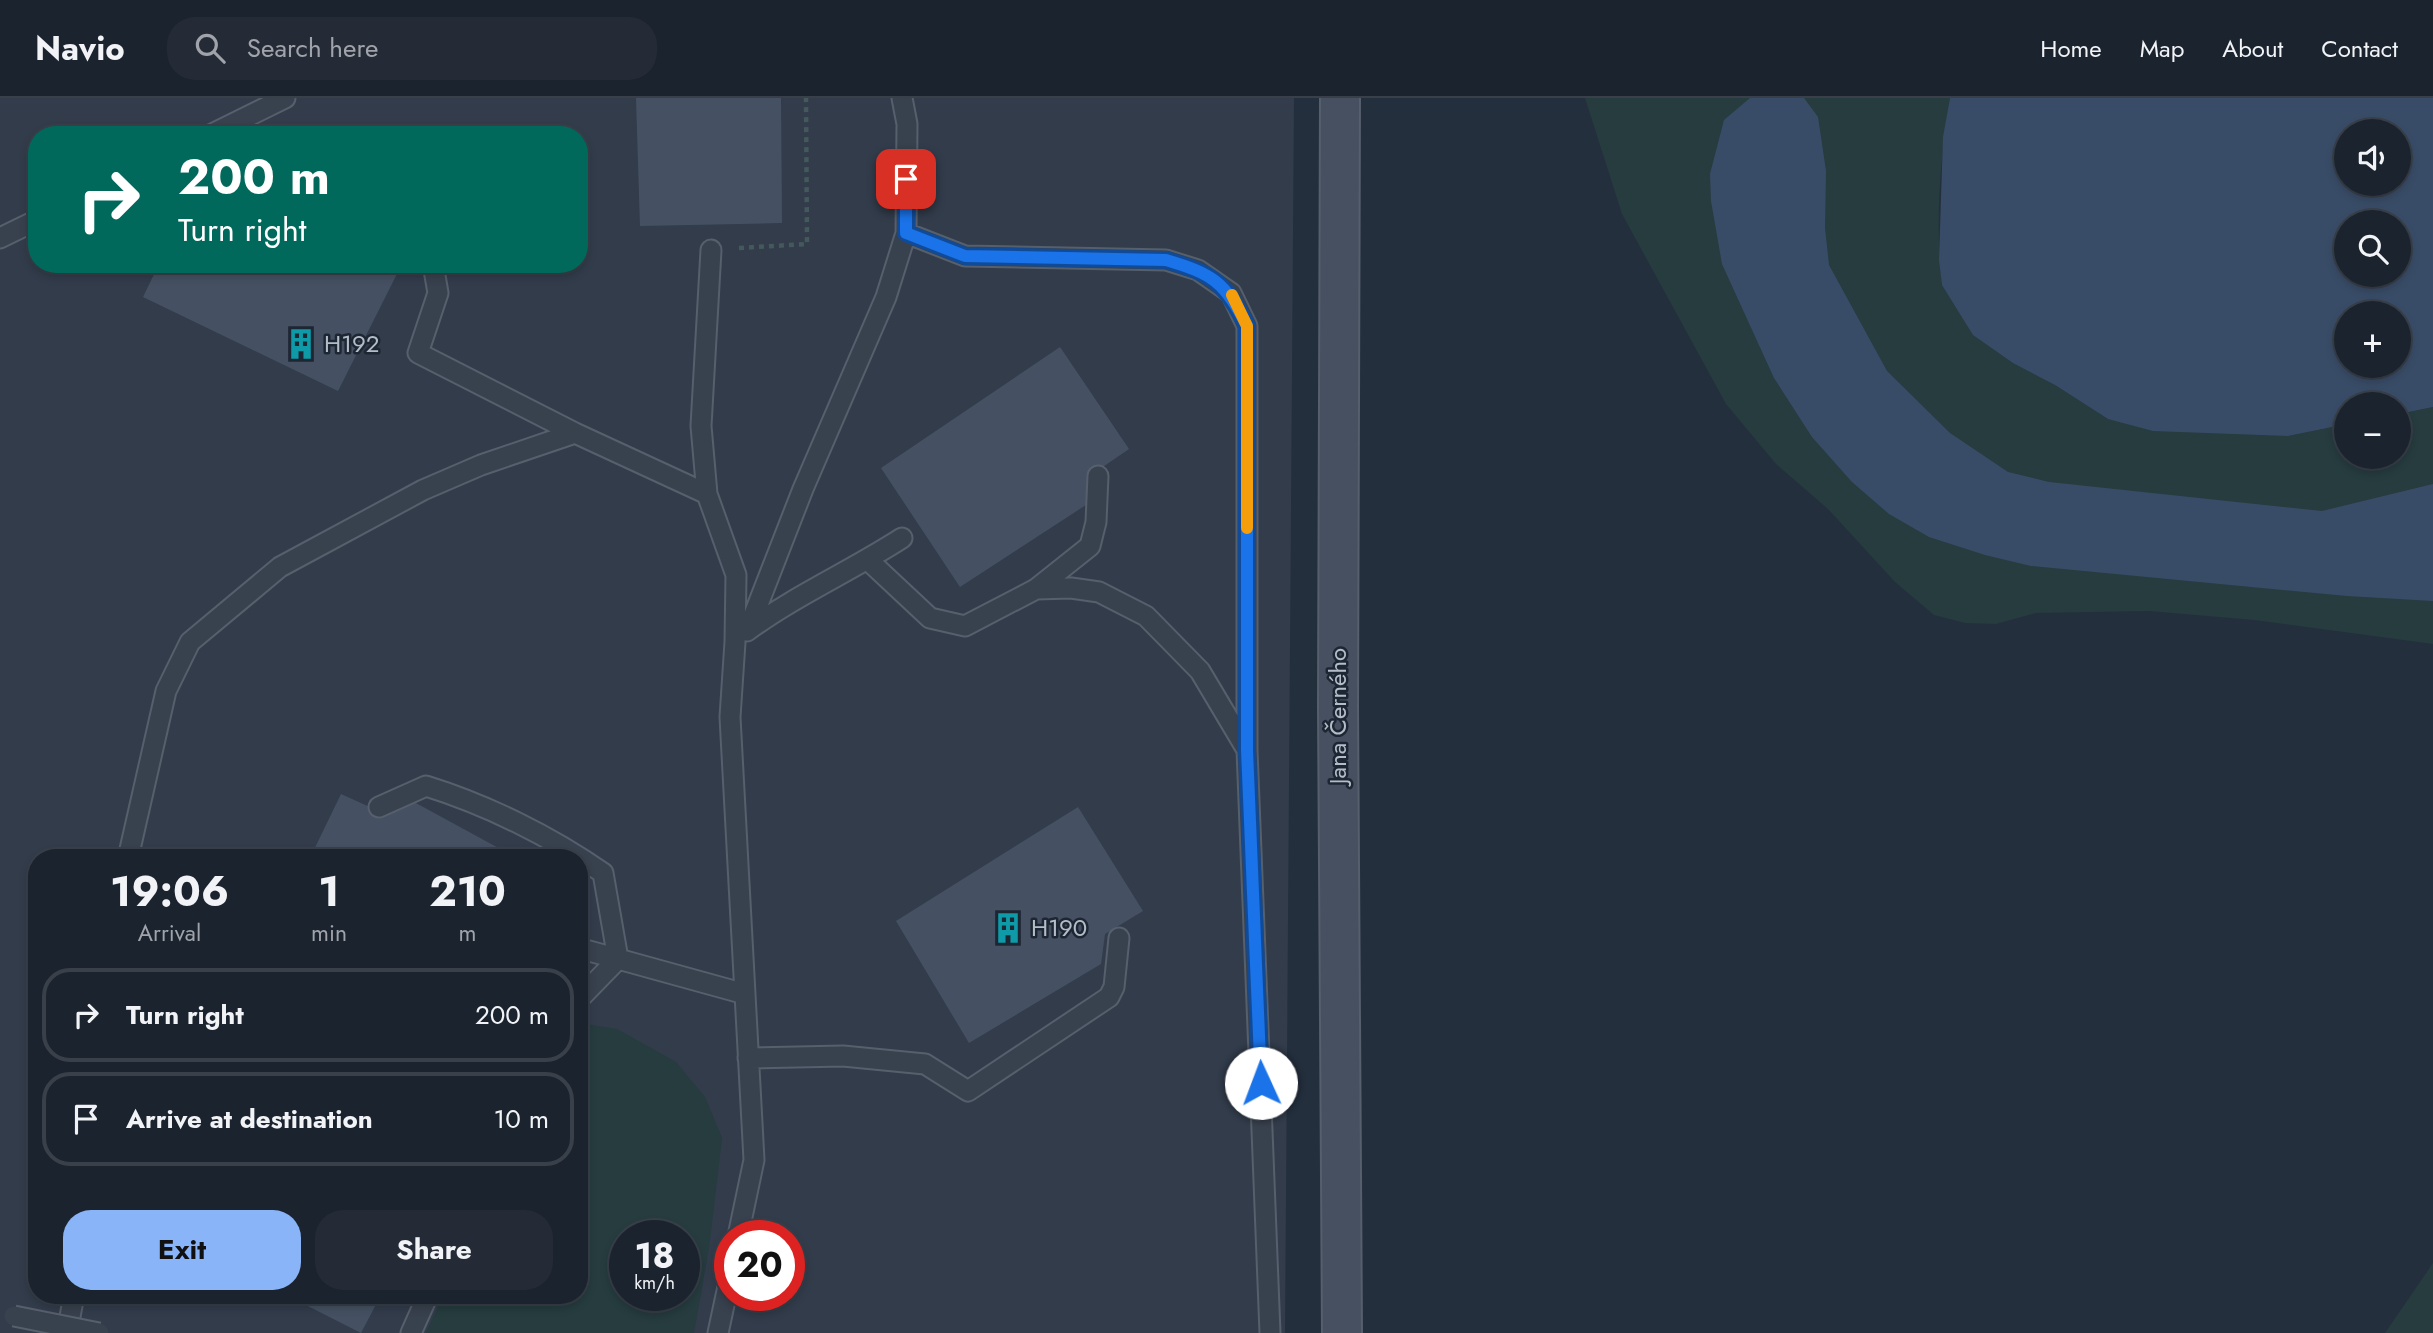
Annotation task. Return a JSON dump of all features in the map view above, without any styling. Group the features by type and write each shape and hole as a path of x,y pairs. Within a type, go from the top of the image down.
{"street":[{"name":"Jana Černého","path":"1340,98 1338,707 1342,1333"}],"lane":[{"path":"228,126 285,98"},
{"path":"742,636 886,297 906,233 907,124 902,98"},
{"path":"0,238 28,224"},
{"path":"906,233 965,256 1166,260 1198,270 1231,293 1247,326 1247,750 1270,1333"},
{"path":"710,250 701,426 707,494 736,575 742,636 730,717 754,1160 741,1220"},
{"path":"435,273 438,292 418,353 575,433 707,494"},
{"path":"130,849 166,691 190,642 280,567 423,491 481,465 575,433"},
{"path":"868,561 930,618 965,626 1037,589 1090,546 1096,522 1098,476"},
{"path":"742,636 795,598 868,561 902,538"},
{"path":"1037,589 1072,588 1099,592 1146,616 1200,671 1247,750"},
{"path":"379,807 426,786 457,796 566,849"},
{"path":"588,863 603,873 618,959"},
{"path":"748,1058 843,1056 925,1064 968,1091 1109,997 1114,987 1119,938"},
{"path":"588,951 745,994"},
{"path":"588,990 618,959"},
{"path":"67,1333 72,1304"},
{"path":"411,1333 424,1304"},
{"path":"718,1333 723,1311"},
{"path":"7,1314 99,1333"}],"path":[{"path":"710,250 807,244 806,98"}],"shaded area":[{"path":"0,98 1294,98 1285,1333 0,1333"}],"green space":[{"path":"1585,98 1950,98 1940,191 1942,285 2055,385 2108,419 2288,436 2334,427 2334,469 2411,469 2411,412 2433,407 2433,644 2254,620 2149,611 2036,613 1996,624 1965,623 1934,615 1895,582 1828,509 1776,464 1726,404 1622,214"},
{"path":"588,1024 617,1029 676,1062 705,1097 722,1138 700,1299 700,1220 609,1220 609,1311 698,1311 694,1333 426,1333 439,1304 588,1304"},
{"path":"2433,1263 2433,1333 2385,1333"}],"water":[{"path":"1750,98 1804,98 1818,117 1826,171 1825,228 1829,265 1887,371 1950,433 2008,472 2049,482 2322,511 2433,484 2433,601 2347,596 2031,566 1929,537 1889,514 1852,482 1812,437 1774,378 1722,264 1711,201 1710,174 1724,120"},
{"path":"1950,98 2433,98 2433,407 2411,412 2411,392 2334,392 2334,427 2288,436 2153,431 2108,419 2055,385 2013,363 1973,335 1942,285 1939,260 1943,137"}],"building":[{"path":"636,98 781,98 782,223 640,226"},
{"name":"H192","path":"155,273 397,273 338,391 143,297"},
{"path":"1060,347 1129,449 1091,475 1089,503 960,587 881,468"},
{"path":"341,794 383,813 414,802 500,849 314,849"},
{"name":"H190","path":"1078,807 1143,911 1105,934 1101,964 969,1043 896,921"},
{"path":"304,1304 376,1304 361,1333"}],"slow traffic":[{"path":"1232,295 1247,326 1247,528"}],"place":[{"name":"H192","path":"301,344"},
{"name":"H190","path":"1008,928"}],"route":[{"path":"906,179 906,233 965,256 1166,260 1198,270 1231,293 1247,326 1247,750 1261,1083"}]}
